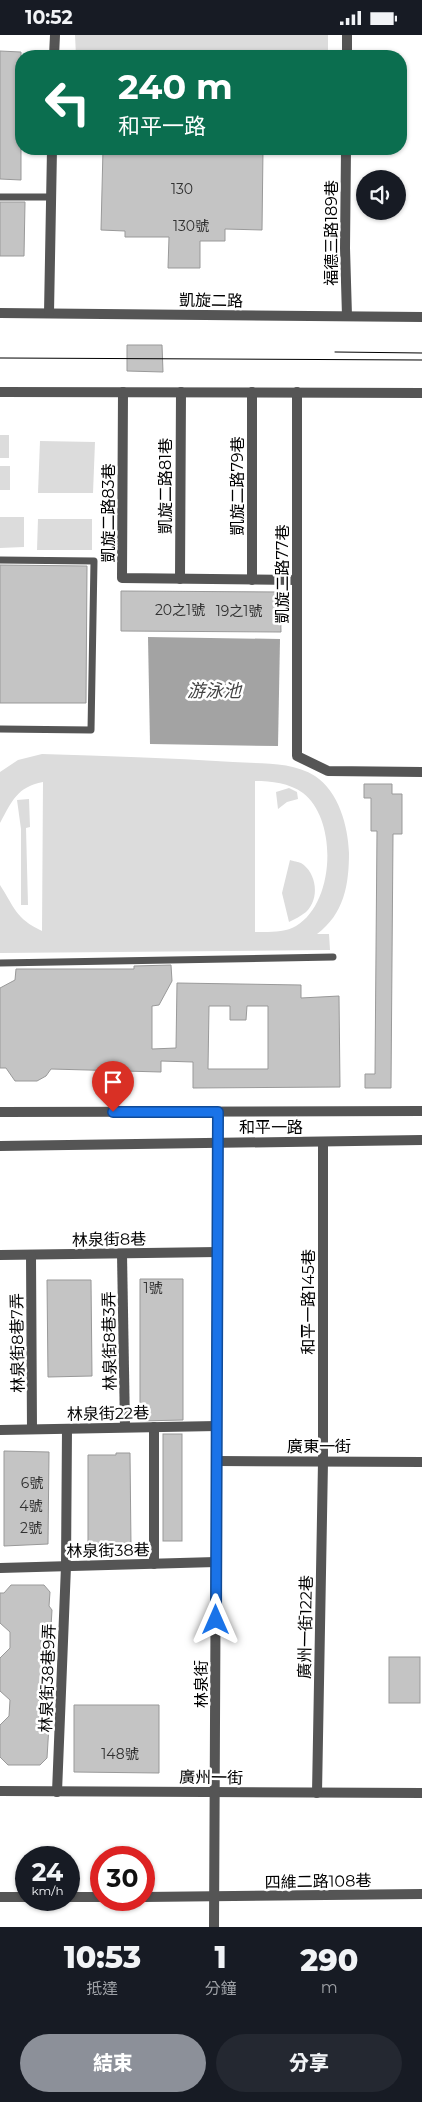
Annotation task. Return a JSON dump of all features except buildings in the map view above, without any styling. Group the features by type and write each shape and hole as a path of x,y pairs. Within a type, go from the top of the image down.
{"street":[{"path":"54,50 55,35"},
{"path":"347,35 347,50"},
{"path":"49,313 52,155"},
{"name":"福德三路189巷","path":"346,155 347,316"},
{"name":"凱旋二路","path":"0,313 422,317"},
{"path":"0,392 422,393"},
{"name":"凱旋二路83巷","path":"123,392 122,578 297,580"},
{"name":"凱旋二路81巷","path":"180,579 181,392"},
{"name":"凱旋二路79巷","path":"252,392 252,580"},
{"name":"凱旋二路77巷","path":"297,392 297,756 328,771 422,772"},
{"name":"和平一路","path":"0,1112 422,1111"},
{"name":"林泉街","path":"214,1927 218,1112"},
{"name":"和平一路","path":"0,1146 219,1141 323,1142 422,1140"},
{"name":"和平一路145巷","path":"323,1142 323,1461"},
{"name":"林泉街8巷","path":"0,1255 218,1251"},
{"name":"林泉街8巷3弄","path":"122,1254 125,1427"},
{"name":"林泉街8巷7弄","path":"31,1255 32,1429"},
{"name":"林泉街22巷","path":"0,1430 217,1426"},
{"path":"154,1427 154,1564"},
{"name":"林泉街38巷9弄","path":"58,1792 66,1566 67,1429"},
{"name":"廣東一街","path":"217,1461 422,1462"},
{"name":"廣州一街122巷","path":"317,1793 323,1461"},
{"name":"林泉街38巷","path":"0,1568 216,1562"},
{"name":"廣州一街","path":"0,1791 422,1793"},
{"name":"四維二路108巷","path":"155,1897 422,1894"},
{"path":"0,1897 15,1897"}],"lane":[{"path":"0,197 52,197"},
{"path":"0,559 94,561 91,730 0,729"},
{"path":"0,963 333,957"}],"shaded area":[{"path":"75,35 328,35 328,50 76,50"},
{"path":"0,435 9,435 9,458 0,458"},
{"path":"40,441 95,442 93,493 38,493"},
{"path":"0,466 10,466 10,490 0,490"},
{"path":"0,517 24,517 24,547 0,548"},
{"path":"38,519 92,519 92,550 37,550"},
{"path":"42,754 264,763 296,768 315,776 330,791 341,810 347,832 349,853 348,876 343,898 333,917 317,934 329,934 330,950 0,953 0,885 21,917 42,931 43,782 34,784 21,791 0,823 0,772 18,760","holes":["255,781 274,782 303,793 314,806 322,822 326,841 325,881 318,899 309,915 296,926 276,932 255,932"]},
{"path":"289,788 297,792 298,799 287,802 278,809 276,792"},
{"path":"29,799 30,827 26,828 28,905 21,905 21,829 17,800"},
{"path":"290,860 301,863 306,867 313,879 315,893 306,912 289,922 282,893"}],"water":[{"name":"游泳池","path":"148,637 280,639 278,746 150,744"}],"tram line":[{"path":"335,352 422,353"},
{"path":"0,358 422,360"}],"route":[{"path":"113,1112 218,1112 216,1620"}]}
